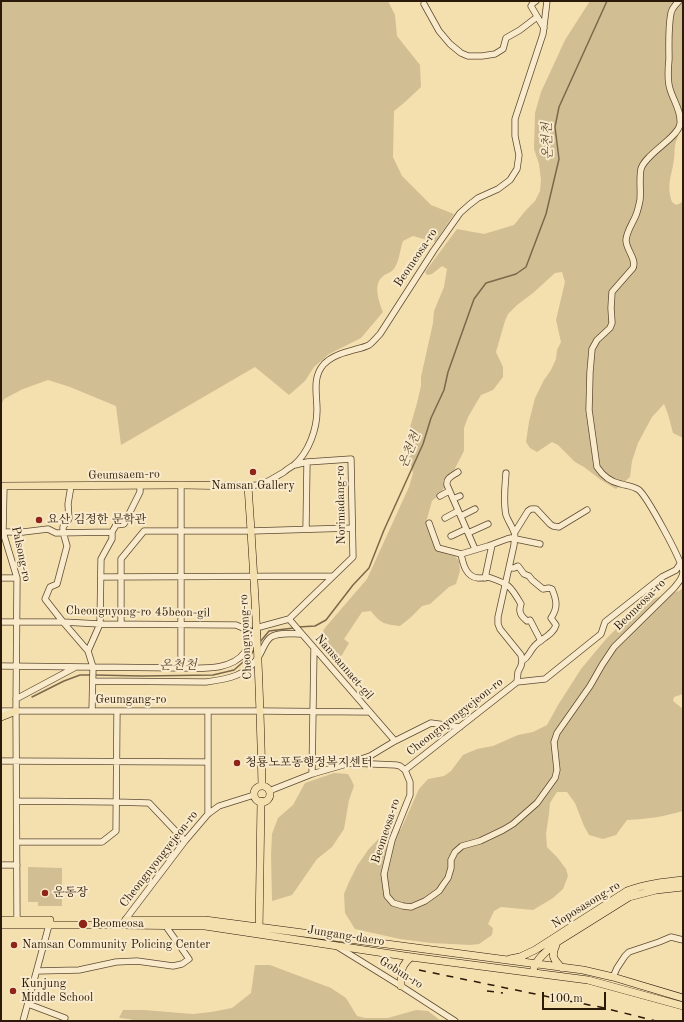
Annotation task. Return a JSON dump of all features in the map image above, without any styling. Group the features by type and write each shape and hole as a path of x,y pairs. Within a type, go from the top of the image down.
{"main road":[{"name":"Geumsaem-ro","path":"2,486 248,486"},
{"name":"Cheongnyong-ro","path":"248,486 261,711 262,786"},
{"path":"1,717 16,711"},
{"path":"262,786 269,791 270,794 268,799 261,802 254,795 255,790 262,786"},
{"path":"258,931 261,802"},
{"name":"Noposasong-ro","path":"504,960 520,957 535,950 627,891 647,884 683,880"},
{"name":"Noposasong-ro","path":"532,972 535,965 557,942 628,897 656,890 683,887"},
{"name":"Jungang-daero","path":"1,920 17,923 49,925 205,926 258,931 583,970 613,977 683,998"},
{"name":"Jungang-daero","path":"1,925 17,923 125,920 205,920 258,931 411,957 588,980 683,1006"},
{"path":"557,942 552,953 556,962 562,968"},
{"path":"401,986 401,972 403,966 411,957"}],"street":[{"path":"536,1 531,6 544,29"},
{"name":"Beomeosa-ro","path":"248,486 260,485 268,482 294,465 302,456 315,429 317,411 315,386 318,373 325,363 336,355 368,346 380,334 434,250 460,213 478,198 498,189 510,180 517,169 519,156 515,136 515,119 543,34 547,1"},
{"name":"Beomeosa-ro","path":"405,770 410,782 410,794 392,840 384,874 387,896 393,903 411,907 425,901 439,891 448,878 451,860 455,852 462,846 480,841 503,830 513,824 537,803 555,778 557,770 554,742 558,732 590,686 614,647 674,588 682,576 678,556 640,491 632,486 619,484 608,480 597,467 590,410 590,372 592,349 597,340 610,328 612,323 612,292 634,265 634,261 627,249 626,240 628,230 636,215 640,199 642,168 648,159 670,138 680,125 680,118 670,89 668,75 671,12 679,1"},
{"path":"424,4 439,31 450,44 461,53 468,56 495,54 503,49 506,38 538,18"},
{"name":"Norimadang-ro","path":"257,631 289,619 353,557 352,459 307,462 294,465"},
{"path":"306,529 307,462"},
{"path":"458,472 446,482 475,550"},
{"path":"506,473 506,516 515,532"},
{"path":"181,485 181,668"},
{"name":"Palsong-ro","path":"2,486 2,532 17,578 17,923"},
{"path":"71,486 68,504 69,520 63,527 67,546 65,555 58,584 50,587 45,599 88,651 93,669 92,711"},
{"path":"88,651 100,624 101,559 112,539 112,532 116,525 124,524 140,492 140,486"},
{"path":"440,496 449,491"},
{"path":"453,499 460,496"},
{"path":"445,518 475,509"},
{"path":"509,568 518,566 524,574 529,576 539,587 542,589 552,589 557,608 550,618 556,625 555,628 533,648 527,658 522,661 521,655 500,629 498,624 498,617 514,545 515,532 528,511 531,509 536,509 550,524 559,527 587,510"},
{"path":"429,523 438,548 461,554 507,539 540,544"},
{"path":"451,536 488,524"},
{"path":"121,624 121,559 144,531 251,531 352,528"},
{"path":"2,532 24,532 48,529 56,532 112,532"},
{"path":"485,578 492,545"},
{"path":"461,554 465,569 470,575 474,577 488,577 505,583 511,587 521,604 521,616 527,621 530,620 541,641"},
{"name":"Cheongnyongyejeon-ro","path":"269,791 312,774 350,763 396,765 405,770 516,682 545,679 601,634 605,622 662,577 676,570 680,564"},
{"path":"101,577 333,576"},
{"path":"1,578 17,578"},
{"path":"289,619 301,634"},
{"name":"Cheongnyong-ro 45beon-gil","path":"1,622 236,625 257,631"},
{"path":"1,666 75,667 93,669 211,668 237,660 244,654 257,631"},
{"name":"Namsannaet-gil","path":"93,680 206,682 223,680 238,675 250,668 271,637 282,634 301,634 395,741"},
{"path":"312,774 314,648"},
{"name":"Cheongnyongyejeon-ro","path":"516,682 518,672 522,666 522,661"},
{"path":"16,699 75,667"},
{"name":"Geumgang-ro","path":"1,711 369,712"},
{"path":"17,842 102,842 116,831 117,711"},
{"path":"208,711 208,814"},
{"path":"350,763 370,756 395,741 431,724 460,727"},
{"path":"1,761 208,762"},
{"name":"Cheongnyongyejeon-ro","path":"125,920 185,841 208,814 218,806 254,795"},
{"path":"17,801 149,803 185,841"},
{"path":"1,865 17,865"},
{"path":"23,1021 49,925"},
{"path":"37,971 79,970 116,962 137,961 173,966 182,964 189,959 165,925"},
{"path":"613,977 617,968 629,952 659,942 671,936 683,940"},
{"name":"Gobun-ro","path":"334,944 455,1021"},
{"path":"28,1004 65,1018"}],"shaded area":[{"path":"1,1 388,1 395,15 397,36 420,65 421,87 394,111 393,157 402,176 431,205 454,214 435,242 413,236 403,241 395,267 392,271 379,280 377,289 383,312 361,338 329,354 314,367 305,381 289,395 255,367 121,445 116,406 70,387 48,380 23,389 4,399 1,405"},
{"path":"590,1 683,1 683,126 676,143 669,185 672,202 676,205 681,203 683,200 683,438 673,433 664,404 652,417 638,443 632,461 630,477 616,489 575,462 558,445 552,442 537,452 530,448 526,442 535,398 551,370 561,342 556,320 565,282 562,272 555,273 508,314 496,352 503,367 503,377 493,390 481,395 468,417 464,428 464,451 440,494 432,501 426,522 435,548 455,556 459,561 460,571 456,584 449,587 430,604 422,606 400,626 383,623 371,611 362,612 344,639 349,643 342,655 334,661 324,651 322,638 324,629 367,579 409,487 413,473 405,448 421,386 421,377 433,323 434,311 444,287 447,269 442,266 432,274 427,275 425,272 457,229 484,234 514,225 535,201 540,191 541,180 539,164 534,149 535,113 541,92 565,40"},
{"path":"683,588 683,694 674,697 673,701 683,709 683,811 668,815 627,820 616,835 603,839 589,835 575,803 567,792 557,792 550,803 546,834 547,847 566,869 568,876 563,889 553,898 533,910 501,907 494,911 488,924 493,928 492,935 479,944 431,943 400,939 355,929 345,913 344,894 349,882 357,866 368,850 383,834 401,829 419,789 428,779 444,776 451,771 463,755 477,749 493,746 518,735 533,732 547,725 581,669 606,639 621,624 655,598 679,591"},
{"path":"334,773 348,774 354,786 349,800 344,829 332,847 317,859 292,895 272,901 272,834 278,818 293,805 305,783"},
{"name":"운동장","path":"28,867 62,868 62,906 38,906 38,902 28,902"},
{"path":"255,965 270,965 331,988 346,998 357,1016 365,1018 388,1018 416,1010 428,1011 441,1021 136,1021 119,1018 123,1010 193,1014 232,1008 251,993"}],"waterway":[{"name":"온천천","path":"298,627 315,626 326,620 353,585 369,568 384,530 423,444 431,418 444,390 448,372 474,299 486,283 516,274 526,267 546,214 559,159 555,127 559,107 607,1"},
{"name":"온천천","path":"260,642 269,631 294,628"},
{"name":"온천천","path":"95,675 213,675 234,670 250,656 254,650"},
{"name":"온천천","path":"32,697 64,681 80,675 91,675"}],"railway":[{"path":"419,970 600,1007 656,1021"},
{"path":"487,991 503,993"}],"place":[{"name":"Namsan Gallery","path":"253,472"},
{"name":"요산 김정한 문학관","path":"39,520"},
{"name":"청룡노포동행정복지센터","path":"237,763"},
{"name":"운동장","path":"45,893"},
{"name":"Beomeosa","path":"83,924"},
{"name":"Namsan Community Policing Center","path":"14,945"},
{"name":"Kunjung Middle School","path":"13,991"}]}
